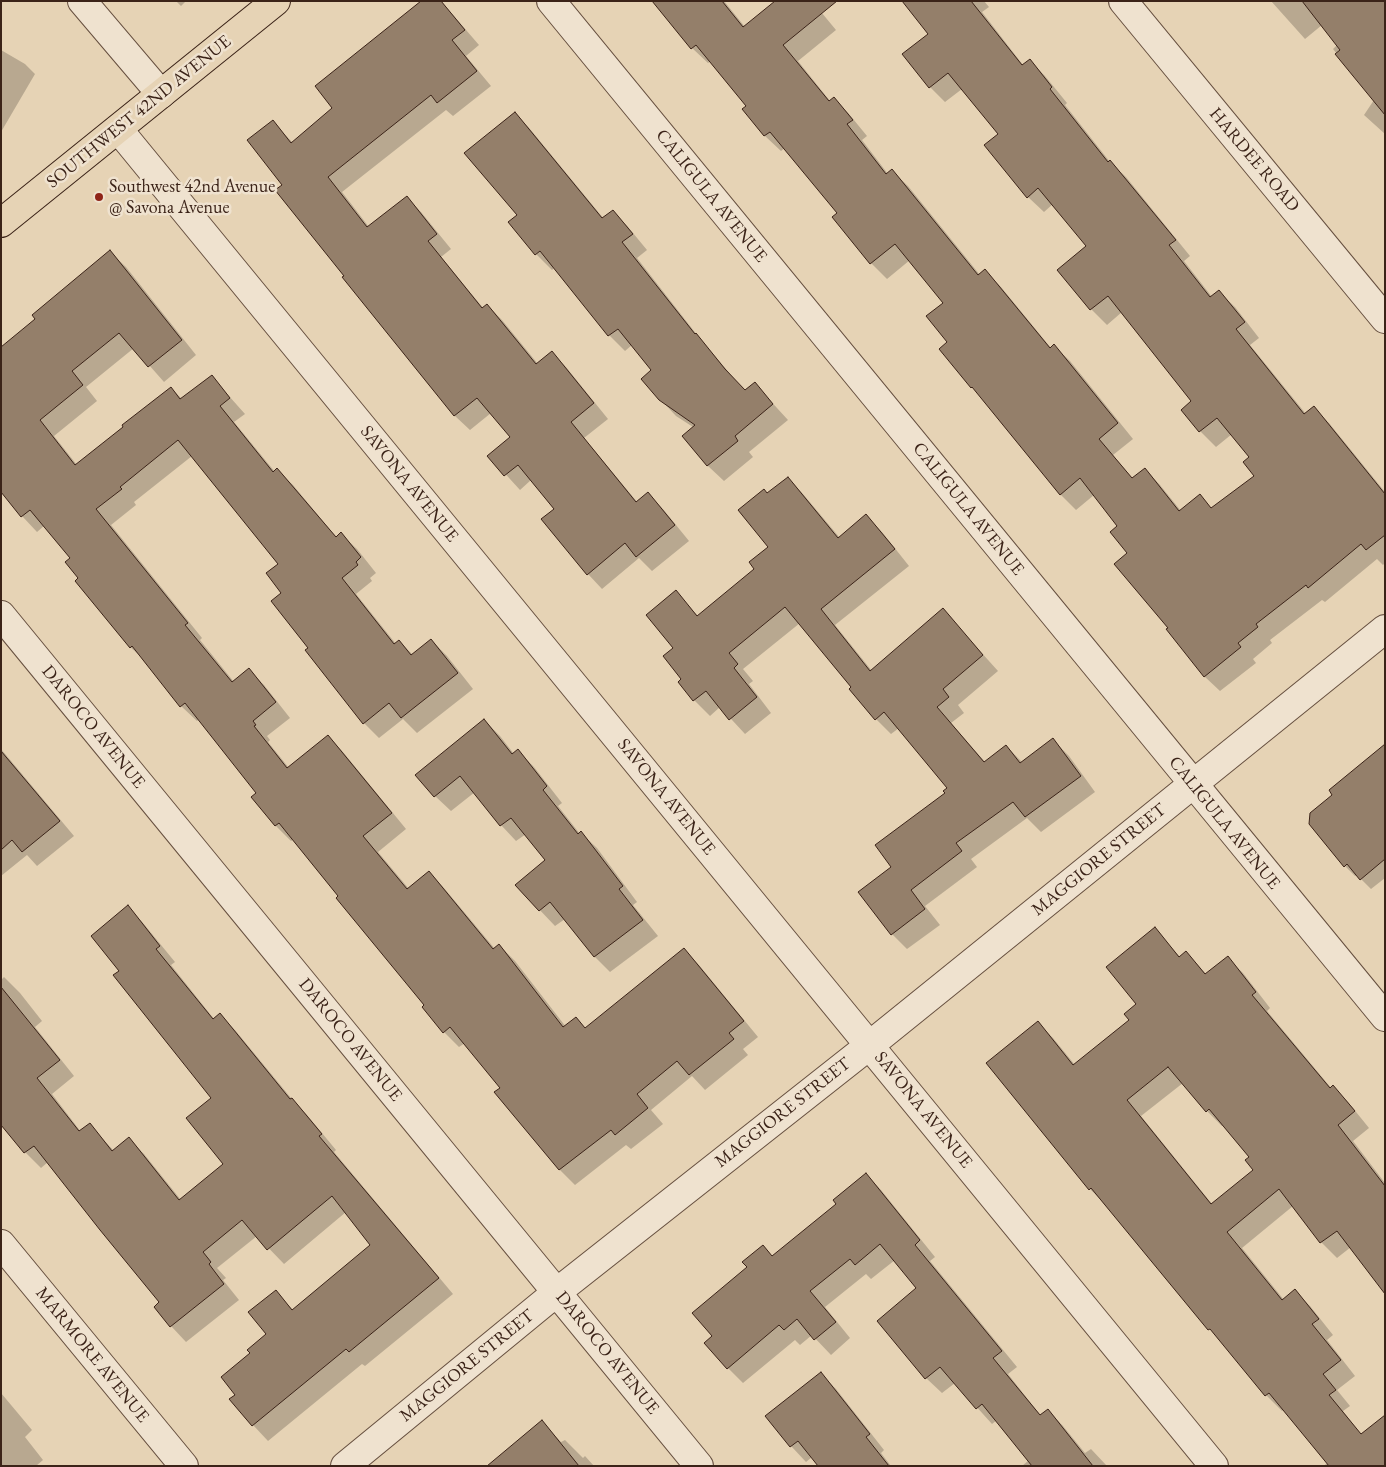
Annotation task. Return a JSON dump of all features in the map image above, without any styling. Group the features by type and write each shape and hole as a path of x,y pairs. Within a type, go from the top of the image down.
{"main road":[{"name":"SOUTHWEST 42ND AVENUE","path":"1,223 276,1"}],"street":[{"path":"82,1 161,94"},
{"name":"CALIGULA AVENUE","path":"551,1 1385,1017"},
{"name":"HARDEE ROAD","path":"1123,1 1385,319"},
{"name":"SAVONA AVENUE","path":"118,129 1214,1466"},
{"name":"DAROCO AVENUE","path":"1,615 699,1466"},
{"name":"MAGGIORE STREET","path":"345,1466 557,1292 870,1045 1385,629"},
{"name":"MARMORE AVENUE","path":"1,1244 184,1466"}],"building":[{"path":"421,1 441,1 465,30 452,40 477,71 437,103 431,95 328,177 367,227 407,196 437,234 428,241 482,308 487,304 536,364 552,351 594,403 571,422 636,502 648,492 675,525 636,557 625,543 587,575 541,519 554,509 518,465 504,476 487,456 510,437 477,398 454,416 275,190 282,185 247,140 273,120 291,143 332,108 315,86"},
{"path":"652,1 722,1 743,27 775,1 837,1 783,45 829,101 834,97 853,120 847,124 886,174 892,169 978,275 985,269 1050,348 1054,344 1118,423 1099,439 1132,478 1145,468 1179,511 1200,494 1211,508 1254,476 1243,462 1249,457 1217,418 1199,432 1181,410 1191,401 1108,296 1090,310 1057,270 1086,246 1038,188 1027,198 984,145 998,134 948,73 929,88 902,54 928,34 902,1 971,1 1022,65 1030,59 1052,87 1050,89 1108,162 1110,160 1176,240 1169,245 1210,297 1219,290 1245,322 1236,329 1304,414 1314,406 1385,494 1385,535 1366,550 1361,544 1308,588 1306,585 1256,624 1258,627 1238,643 1241,647 1204,677 1166,629 1168,628 1114,564 1127,553 1110,532 1117,526 1080,478 1060,495 939,349 947,342 926,316 943,303 895,244 870,264 832,217 837,213 770,132 764,136 742,109 746,106 696,45 691,49"},
{"path":"1302,1 1385,1 1385,115 1335,54 1340,50"},
{"path":"515,112 602,218 613,210 633,234 622,242 725,369 745,390 755,382 773,404 735,436 738,441 707,466 682,436 695,425 659,400 641,379 651,370 618,329 608,336 540,251 535,255 508,222 517,215 464,153"},
{"path":"110,250 182,340 148,367 119,333 72,371 83,385 40,420 75,465 171,387 180,399 212,375 230,398 220,406 273,472 277,468 336,537 341,532 361,557 356,562 358,565 342,578 394,644 399,640 411,655 431,639 458,673 401,718 389,703 363,724 305,650 308,648 271,601 281,593 266,573 278,564 178,440 96,509 188,623 185,625 232,682 249,668 276,702 253,721 256,725 254,726 287,768 328,735 392,813 363,836 407,889 429,871 493,949 499,944 563,1027 576,1017 585,1028 684,948 744,1021 729,1033 734,1039 689,1075 677,1061 637,1094 648,1108 615,1135 611,1130 559,1170 494,1092 500,1088 450,1027 443,1033 422,1007 424,1005 336,898 338,896 279,823 275,826 251,797 256,793 185,703 180,707 132,646 130,648 75,581 78,578 65,562 70,558 30,510 21,517 1,492 1,347 35,319 32,315"},
{"path":"788,477 838,538 866,514 895,549 821,609 870,671 943,608 983,655 943,689 949,697 937,707 984,762 1006,745 1020,763 1053,738 1081,776 1025,817 1013,802 956,843 962,851 911,890 925,909 891,935 858,892 891,867 875,845 945,793 943,791 947,788 884,712 875,720 849,689 851,687 785,607 729,653 738,664 734,668 757,697 729,720 706,691 693,701 678,682 681,679 663,656 673,648 646,615 676,590 697,616 754,569 749,562 768,547 738,510 764,489 767,493"},
{"path":"484,719 512,754 518,749 547,786 543,790 578,834 581,831 623,886 619,889 643,920 594,957 550,902 539,911 515,885 545,860 511,818 500,826 460,776 434,797 415,775"},
{"path":"1385,744 1385,859 1360,880 1347,864 1344,867 1309,824 1310,813 1332,795 1329,790"},
{"path":"1,751 60,821 22,852 12,840 1,850"},
{"path":"128,905 160,946 156,949 213,1019 220,1013 290,1099 292,1098 322,1134 319,1136 439,1278 349,1352 346,1349 252,1426 229,1399 235,1395 221,1377 250,1353 247,1350 266,1334 248,1312 276,1290 292,1310 370,1245 332,1196 267,1250 242,1220 203,1252 211,1262 209,1264 224,1284 170,1327 154,1307 159,1302 34,1146 24,1153 1,1125 1,987 60,1060 37,1078 79,1131 90,1123 112,1151 129,1137 179,1200 223,1164 186,1118 211,1098 113,975 119,971 91,936"},
{"path":"1155,927 1179,957 1186,951 1205,974 1228,956 1256,992 1252,995 1330,1088 1333,1085 1355,1111 1338,1125 1385,1186 1385,1294 1337,1231 1320,1243 1279,1189 1227,1232 1282,1300 1295,1289 1319,1319 1312,1324 1341,1360 1323,1374 1336,1390 1329,1395 1361,1434 1385,1415 1385,1466 1329,1466 1269,1393 1265,1396 1210,1329 1208,1330 1091,1188 1089,1190 986,1063 1038,1021 1073,1065 1129,1020 1124,1014 1136,1004 1106,967","holes":["1168,1067 1206,1112 1209,1109 1249,1157 1245,1160 1253,1170 1211,1204 1127,1100"]},
{"path":"866,1173 920,1240 915,1245 1002,1351 993,1358 1040,1415 1048,1409 1093,1466 1032,1466 982,1404 976,1409 940,1367 925,1379 877,1321 916,1288 880,1244 855,1265 850,1259 810,1291 836,1322 814,1340 797,1319 784,1330 779,1325 727,1369 704,1343 712,1336 692,1313 747,1267 742,1262 763,1245 772,1256 836,1204 833,1200"},
{"path":"821,1372 870,1434 866,1437 889,1466 818,1466 798,1441 790,1447 765,1416"},
{"path":"542,1420 579,1466 487,1466"}],"place":[{"name":"Southwest 42nd Avenue @ Savona Avenue","path":"99,197"}]}
